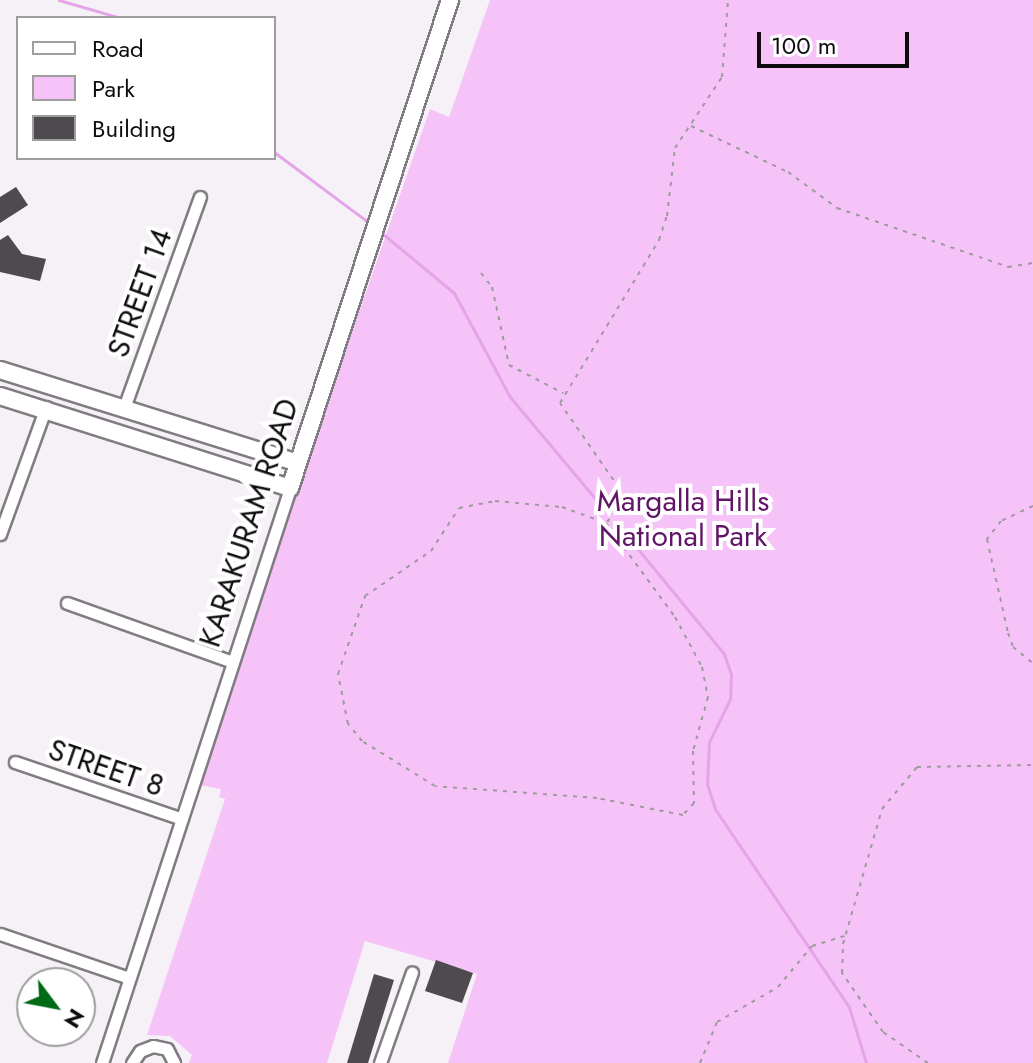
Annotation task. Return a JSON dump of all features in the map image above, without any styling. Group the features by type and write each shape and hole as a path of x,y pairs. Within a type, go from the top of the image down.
{"street":[{"name":"KARAKURAM ROAD","path":"102,1063 450,0"},
{"name":"STREET 14","path":"125,405 200,197"},
{"path":"0,370 125,405 298,463"},
{"path":"0,396 46,407 290,488"},
{"path":"0,534 46,407"},
{"path":"67,603 233,662"},
{"name":"STREET 8","path":"15,762 182,819"},
{"path":"0,934 129,978"},
{"path":"380,1063 412,972"},
{"path":"132,1063 140,1051 153,1046 167,1049 174,1063"}],"path":[{"path":"606,523 621,509 622,497 610,472 562,411 564,394 659,240 669,207 672,158 722,77 728,0"},
{"path":"690,125 788,172 837,208 1008,267 1033,263"},
{"path":"481,273 492,287 509,365 564,394"},
{"path":"495,501 562,507 606,523 675,617 704,674 708,697 695,741 695,798 689,812 672,817 597,798 435,786 356,737 348,724 337,682 362,602 373,588 431,551 455,512 495,501"},
{"path":"1033,506 1001,521 987,539 1013,647 1033,663"},
{"path":"928,1063 883,1032 845,982 847,936 882,809 917,767 1033,765"},
{"path":"700,1063 717,1022 778,987 812,946 847,936"}],"green space":[{"name":"Margalla Hills National Park","path":"490,0 1033,0 1033,1063 448,1063 477,974 365,941 327,1063 189,1063 192,1055 170,1036 147,1035 225,799 219,797 221,789 199,785 287,518 430,109 449,117"}],"building":[{"path":"16,187 28,205 0,223 0,197"},
{"path":"8,235 22,254 46,259 40,281 0,272 0,240"},
{"path":"436,960 473,973 462,1003 425,991"},
{"path":"374,974 394,980 368,1063 347,1063"}],"waterway":[{"path":"59,0 114,16"},
{"path":"276,153 368,222"},
{"path":"383,234 454,293 510,397 598,502"},
{"path":"619,526 724,654 731,674 730,699 709,742 707,784 715,809 849,1007 866,1063"}]}
